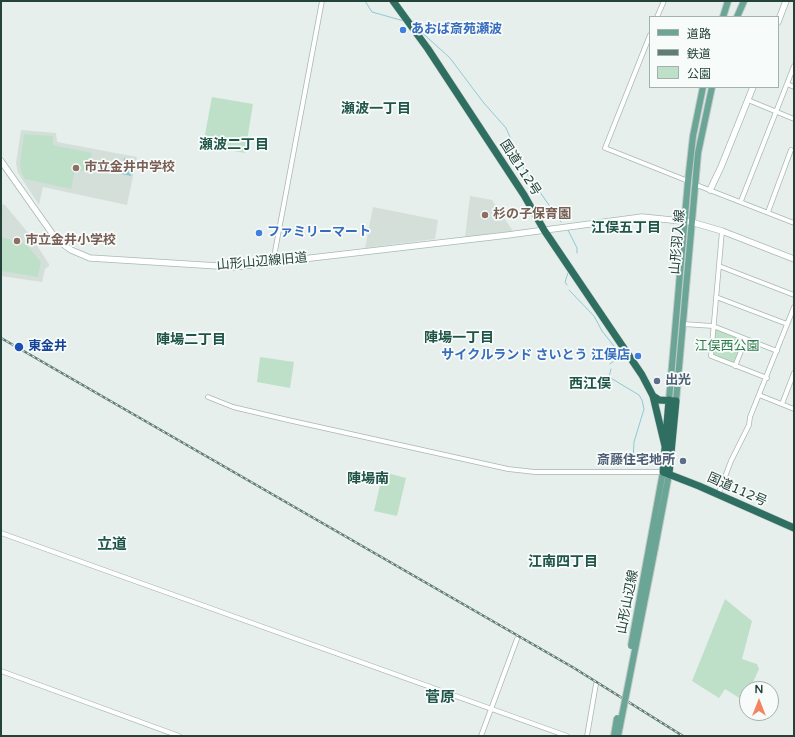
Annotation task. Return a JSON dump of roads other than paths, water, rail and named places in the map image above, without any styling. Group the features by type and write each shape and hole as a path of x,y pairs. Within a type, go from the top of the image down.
{"highway":[{"name":"国道112号","path":"393,1 431,54 524,195 544,230 642,375 652,396 665,446"},
{"path":"652,396 659,400 673,400"},
{"path":"666,473 665,446 673,400"},
{"path":"666,473 673,400"},
{"name":"国道112号","path":"666,473 794,528"}],"main road":[{"path":"722,16 728,1"},
{"path":"737,16 744,1"},
{"name":"山形羽入線","path":"673,400 683,324 688,221 688,181 693,136 703,88"},
{"name":"山形羽入線","path":"673,400 688,221 702,130 712,88"},
{"name":"山形山辺線","path":"618,736 666,473"},
{"name":"山形山辺線","path":"614,736 652,548"}],"street":[{"path":"273,262 322,1"},
{"path":"657,16 664,1"},
{"path":"779,19 786,1"},
{"path":"649,38 605,148 688,181"},
{"path":"741,202 794,66"},
{"path":"787,84 794,87"},
{"path":"710,190 721,167 753,88"},
{"path":"748,100 794,118"},
{"path":"768,212 791,150"},
{"name":"山形山辺線旧道","path":"1,161 56,239 66,247 82,256 102,260 234,267 544,230 634,217 688,221 722,231 794,259"},
{"path":"694,184 794,223"},
{"path":"722,231 711,356 766,378"},
{"path":"719,266 794,295"},
{"path":"716,297 787,324"},
{"path":"718,495 731,461 749,425 759,395 794,307"},
{"path":"683,324 713,326 777,351"},
{"path":"735,366 746,340"},
{"path":"782,404 794,373"},
{"path":"759,395 794,409"},
{"path":"208,397 240,408 496,466 535,472 666,473"},
{"path":"1,533 567,736"},
{"path":"481,736 517,639"},
{"path":"1,672 179,736"},
{"path":"587,736 596,684"}],"water":[{"path":"124,158 134,160 131,176 121,174"}],"waterway":[{"path":"365,1 372,12 404,21"},
{"path":"418,29 450,58 483,102 506,128 525,171 561,222"},
{"path":"568,230 577,248 577,253"},
{"path":"567,285 565,282 568,273"},
{"path":"569,290 594,316 602,331 621,355 610,364"},
{"path":"611,369 609,377 639,395 642,400 644,409 634,442 633,460"}],"railway":[{"path":"1,338 574,668 683,736"}],"place":[{"name":"あおば斎苑瀬波","path":"403,30"},
{"name":"市立金井中学校","path":"76,168"},
{"name":"杉の子保育園","path":"485,215"},
{"name":"ファミリーマート","path":"259,233"},
{"name":"市立金井小学校","path":"17,241"},
{"name":"東金井","path":"19,347"},
{"name":"サイクルランド さいとう 江俣店","path":"638,356"},
{"name":"出光","path":"657,381"},
{"name":"斎藤住宅地所","path":"683,461"}],"district":[{"name":"瀬波一丁目","path":"376,109"},
{"name":"瀬波二丁目","path":"234,145"},
{"name":"江俣五丁目","path":"626,228"},
{"name":"陣場一丁目","path":"459,338"},
{"name":"陣場二丁目","path":"191,340"},
{"name":"西江俣","path":"590,384"},
{"name":"陣場南","path":"368,479"},
{"name":"立道","path":"112,545"},
{"name":"江南四丁目","path":"563,562"},
{"name":"菅原","path":"440,698"}],"park label":[{"name":"江俣西公園","path":"727,347"}]}
